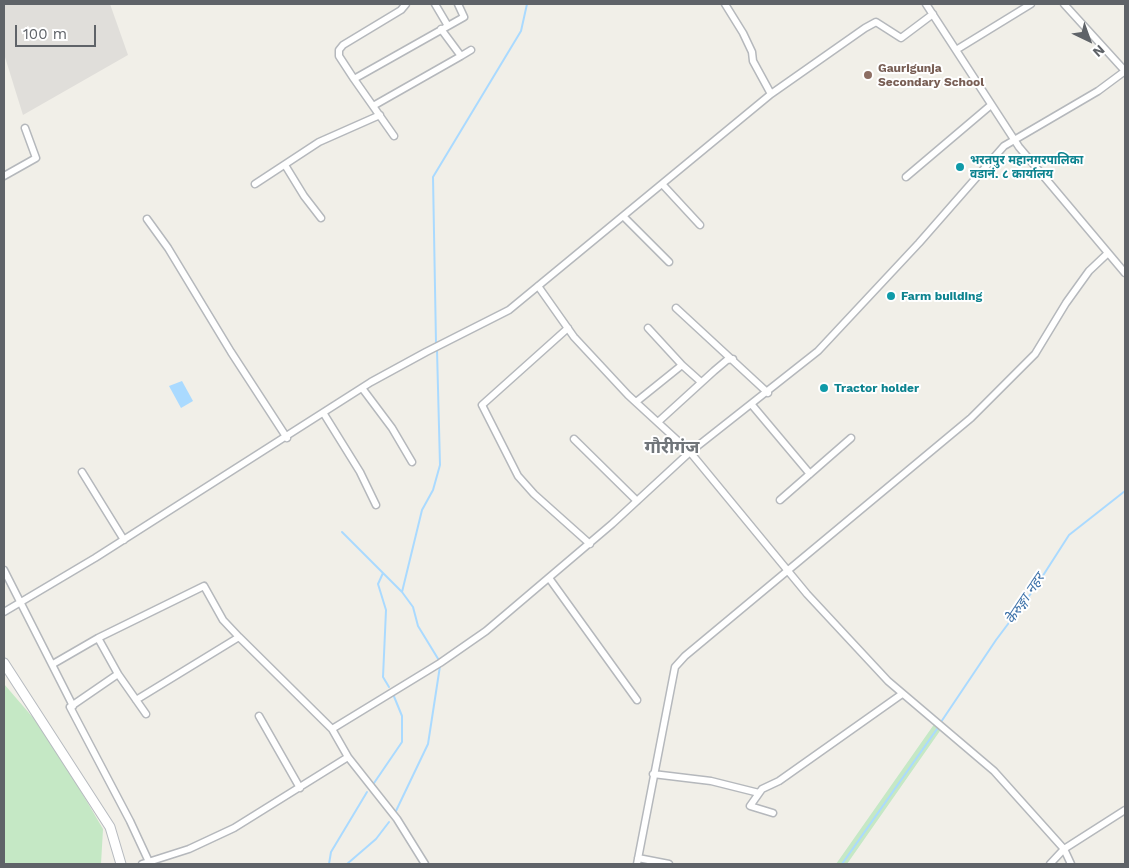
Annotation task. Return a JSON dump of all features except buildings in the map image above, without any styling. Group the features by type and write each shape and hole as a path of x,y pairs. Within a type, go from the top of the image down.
{"main road":[{"path":"4,663 110,827 120,864"}],"street":[{"path":"394,136 339,56 339,50 343,45 401,10 406,4"},
{"path":"435,4 448,26"},
{"path":"354,79 441,29 464,18 458,4"},
{"path":"725,4 743,33 752,52 753,61 771,94"},
{"path":"926,4 1013,139 1125,273"},
{"path":"956,50 1031,4"},
{"path":"332,729 472,642 590,544 690,452 768,393 840,330 1004,146 1098,91 1125,71 1064,4"},
{"path":"4,612 124,540 287,438 362,388 426,352 509,310 663,185 771,94 870,24 876,22 901,38 933,14"},
{"path":"441,29 461,56"},
{"path":"372,106 471,50"},
{"path":"906,176 991,105"},
{"path":"255,184 319,142 380,115"},
{"path":"4,176 36,158 25,128"},
{"path":"285,165 304,196 321,218"},
{"path":"663,185 700,225"},
{"path":"623,216 669,262"},
{"path":"147,219 168,248 231,352 287,438"},
{"path":"669,864 638,861 674,667 971,418 1035,354 1066,303 1089,271 1108,253"},
{"path":"538,286 568,328 636,402 690,452 786,572 871,664 902,694 994,771 1064,849 1071,864"},
{"path":"676,308 768,393"},
{"path":"568,328 484,402 483,410 495,429 518,476 534,494 590,544"},
{"path":"648,328 682,365 701,382"},
{"path":"658,422 727,360 733,359"},
{"path":"636,402 682,365"},
{"path":"362,388 392,428 412,462"},
{"path":"752,405 810,474"},
{"path":"324,414 360,472 376,505"},
{"path":"780,500 851,438"},
{"path":"574,439 637,501"},
{"path":"82,472 124,540"},
{"path":"4,570 73,706"},
{"path":"549,578 636,700"},
{"path":"53,664 98,638 204,586 223,620 332,729 348,757 398,819 425,864"},
{"path":"136,700 239,637"},
{"path":"98,638 118,674 146,714"},
{"path":"118,674 70,707 130,821 147,864 212,839 300,788 348,757"},
{"path":"773,813 750,806 762,789 780,781 902,694"},
{"path":"259,716 300,788"},
{"path":"653,774 710,781 759,793"},
{"path":"1050,864 1064,849 1125,810"}],"shaded area":[{"path":"4,4 110,4 128,55 23,115 4,54"}],"green space":[{"path":"4,684 48,735 103,829 101,864 4,864"},
{"path":"935,723 942,728 847,864 836,864"}],"water":[{"path":"182,381 193,401 181,408 169,386"}],"waterway":[{"path":"436,343 433,177 521,31 527,4"},
{"path":"402,592 422,510 433,490 440,465 437,350"},
{"name":"केेरुङ्गा नहर","path":"941,722 996,640 1035,588 1069,535 1125,491"},
{"path":"342,532 402,592 413,607 418,626 440,662"},
{"path":"383,573 378,584 386,610 383,677 389,687"},
{"path":"395,813 428,744 440,666"},
{"path":"372,786 402,742 402,716 393,694"},
{"name":"केेरुङ्गा नहर","path":"842,864 937,729"},
{"path":"329,864 331,852 367,792"},
{"path":"347,864 376,839 389,822"}],"place":[{"name":"Gaurigunja Secondary School","path":"868,75"},
{"name":"भरतपुर महानगरपालिका वडानं. ८ कार्यालय","path":"960,167"},
{"name":"Farm building","path":"891,296"},
{"name":"Tractor holder","path":"824,388"}],"district":[{"name":"गौरीगंज","path":"672,448"}]}
